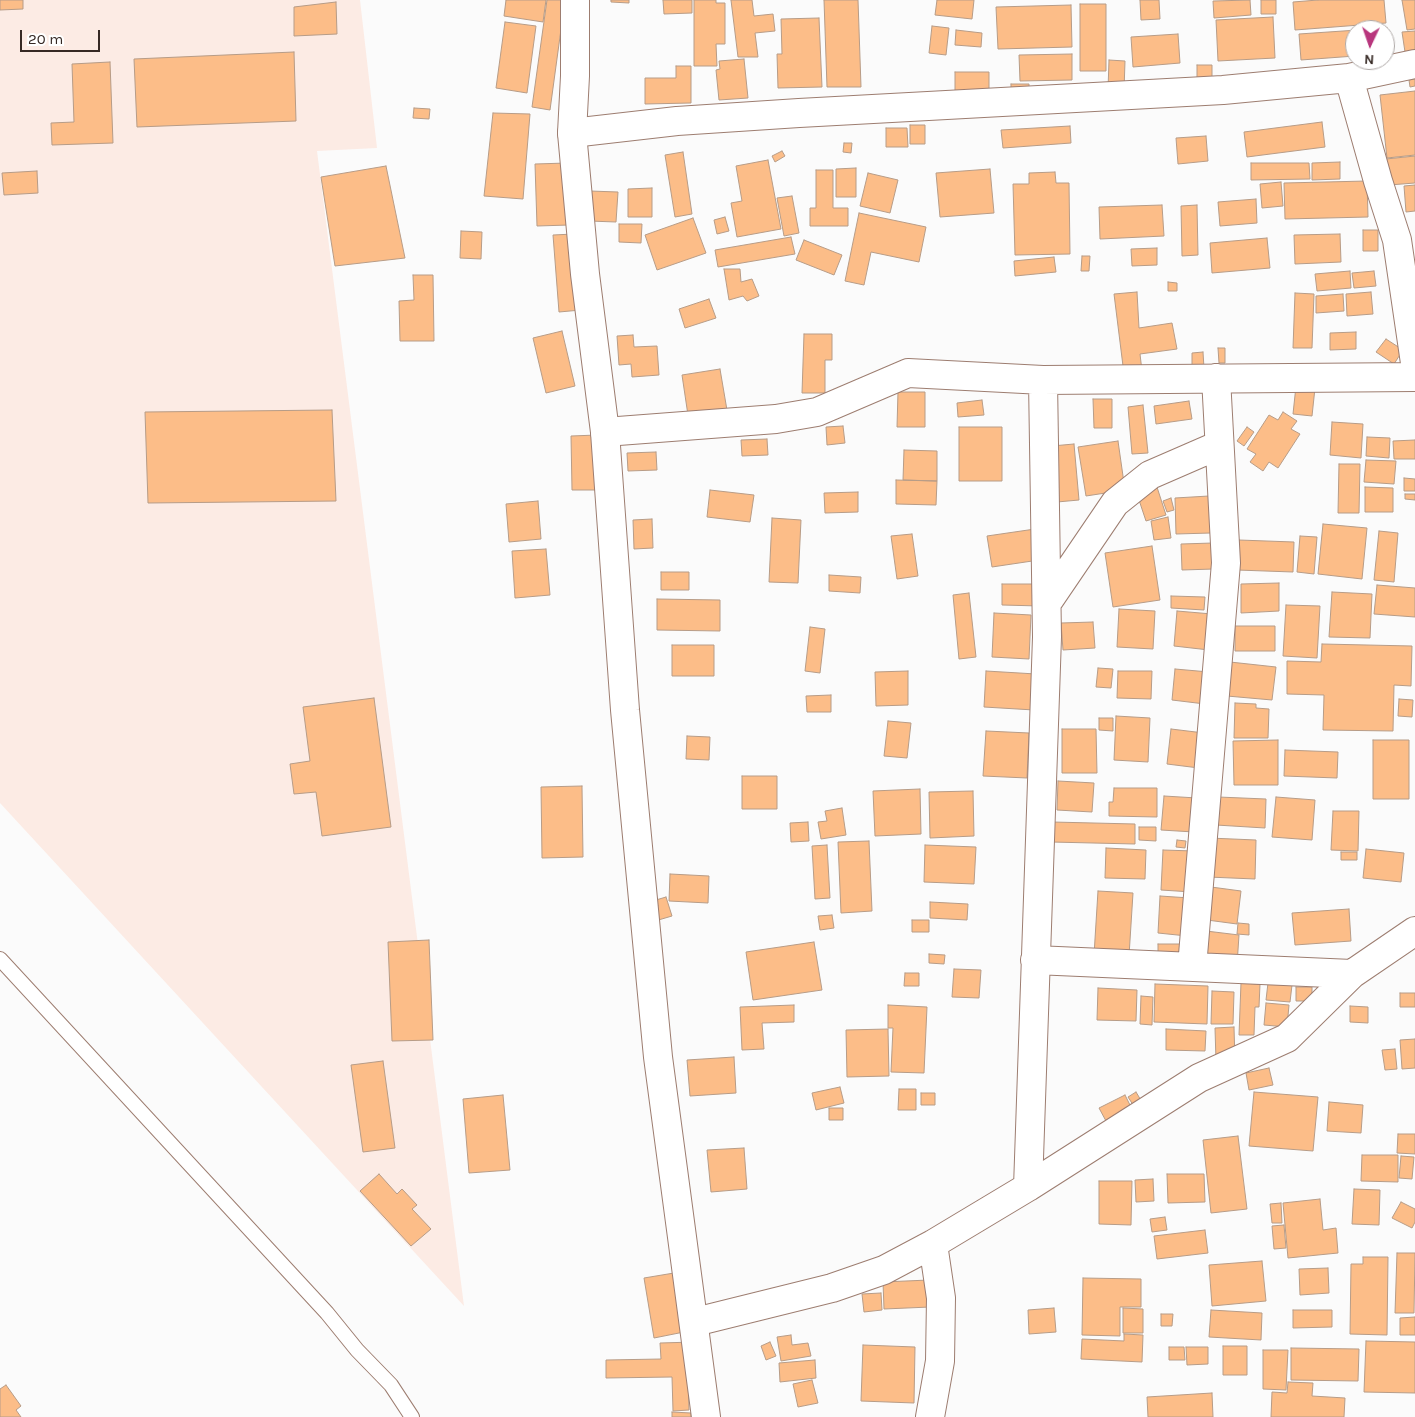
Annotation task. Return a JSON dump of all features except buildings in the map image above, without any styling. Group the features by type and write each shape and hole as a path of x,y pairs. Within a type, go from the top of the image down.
{"street":[{"path":"575,0 575,76 572,133 584,274 605,432 625,710 658,1057 695,1322 706,1417"},
{"path":"572,133 677,121 970,102 1223,90 1349,78 1415,64"},
{"path":"1349,78 1378,181 1406,238 1415,363"},
{"path":"605,432 776,419 817,412 908,373 1043,380 1415,376"},
{"path":"1192,967 1226,563 1216,378"},
{"path":"1028,1187 1047,603 1043,380"},
{"path":"1047,603 1115,503 1150,475 1219,445"},
{"path":"695,1322 832,1288 884,1270 933,1244 1028,1187 1199,1078 1288,1038 1352,974 1415,931"},
{"path":"1035,960 1352,974"},
{"path":"930,1417 940,1361 941,1298 933,1244"}],"lane":[{"path":"0,959 327,1313 391,1385 412,1417"}],"shaded area":[{"path":"0,0 360,0 377,148 317,151 464,1306 0,803"}]}
